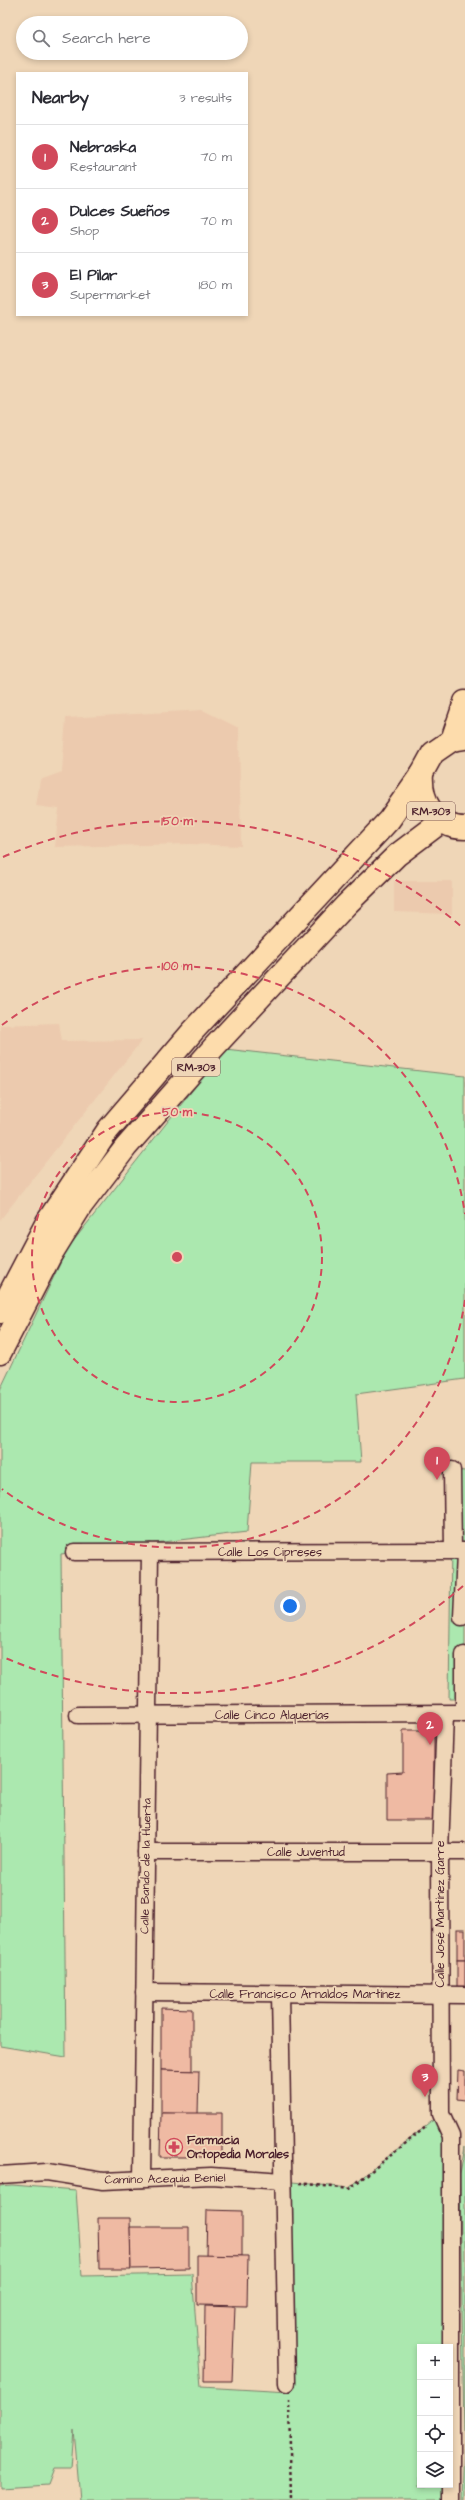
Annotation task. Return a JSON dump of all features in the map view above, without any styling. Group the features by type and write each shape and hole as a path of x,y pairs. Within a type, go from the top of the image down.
{"highway":[{"name":"RM-303","path":"2,1303 47,1222 108,1130 193,1031 389,820 422,773 433,753 458,739 465,702"},
{"name":"RM-303","path":"422,773 421,787 425,801 432,812 442,821 465,828"},
{"name":"RM-303","path":"0,1353 23,1306 81,1206 131,1141 209,1053 346,905 397,856 442,821"}],"street":[{"path":"452,1470 461,1552 462,1617"},
{"name":"Calle Los Cipreses","path":"74,1552 461,1552"},
{"name":"Calle Bando de la Huerta","path":"142,2179 150,1552"},
{"path":"464,1655 464,1714"},
{"name":"Calle Cinco Alquerías","path":"78,1715 464,1714"},
{"name":"Calle José Martínez Garre","path":"441,2114 440,1852 445,1715"},
{"name":"Calle Juventud","path":"146,1852 465,1852"},
{"name":"Calle Francisco Arnaldos Martínez","path":"144,1992 465,1995"},
{"path":"280,1994 286,2383"},
{"path":"441,2114 450,2136 451,2500"},
{"name":"Camino Acequia Beniel","path":"0,2176 47,2172 103,2181 211,2176 283,2181"}],"path":[{"path":"283,2181 349,2188 441,2114"},
{"path":"286,2383 289,2392 291,2500"}],"shaded area":[{"path":"203,710 239,728 241,846 189,844 55,847 59,809 36,806 40,780 62,772 66,718"},
{"path":"394,881 452,881 452,914 394,912"},
{"path":"59,1023 62,1041 142,1040 0,1220 0,1025"}],"green space":[{"path":"225,1049 465,1076 465,1379 356,1394 361,1462 252,1462 247,1532 61,1554 66,2057 0,2046 0,1390 67,1249"},
{"path":"452,1470 465,1471 465,1699 449,1699"},
{"path":"441,2114 451,2136 451,2344 417,2344 417,2488 451,2488 451,2500 80,2500 74,2430 71,2469 54,2469 48,2485 0,2488 0,2186 12,2185 76,2190 82,2276 192,2274 201,2387 289,2392 283,2181 349,2188"},
{"path":"465,2146 465,2500 462,2500 464,2440 460,2175"}],"building":[{"path":"403,1730 434,1730 434,1820 387,1820 387,1773 403,1772"},
{"path":"457,1929 465,1929 465,1960 457,1960"},
{"path":"457,1960 465,1960 465,1988 457,1988"},
{"path":"161,2008 192,2009 192,2071 161,2070"},
{"path":"161,2070 199,2071 198,2114 161,2113"},
{"path":"458,2070 465,2071 465,2100 457,2099"},
{"path":"161,2113 222,2113 222,2157 160,2157"},
{"path":"207,2210 242,2211 242,2256 206,2256"},
{"path":"98,2218 130,2218 131,2269 99,2269"},
{"path":"130,2227 189,2227 189,2268 131,2269"},
{"path":"197,2255 248,2256 247,2306 197,2305"},
{"path":"205,2306 235,2307 232,2381 204,2381"}],"place":[{"name":"Nebraska","path":"437,1480"},
{"name":"Dulces Sueños","path":"430,1745"},
{"name":"El Pilar","path":"425,2097"},
{"name":"Farmacia Ortopedia Morales","path":"174,2147"}]}
